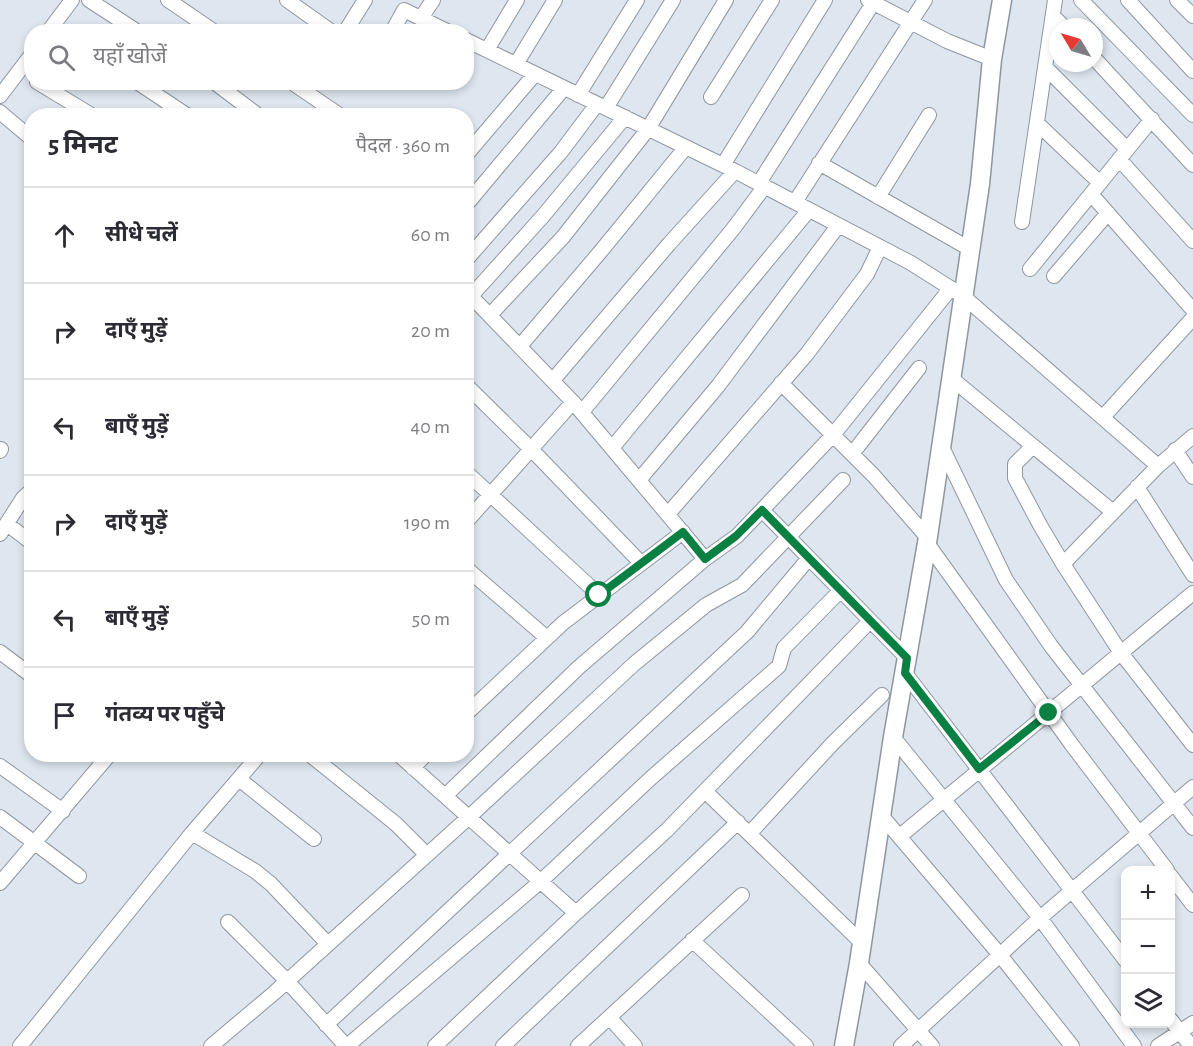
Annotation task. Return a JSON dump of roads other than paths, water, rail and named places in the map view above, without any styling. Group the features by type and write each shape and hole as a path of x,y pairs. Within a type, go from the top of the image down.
{"street":[{"path":"59,24 72,0"},
{"path":"89,0 126,24"},
{"path":"168,0 203,24"},
{"path":"287,0 321,24"},
{"path":"350,24 365,0"},
{"path":"421,18 433,0"},
{"path":"487,50 517,0"},
{"path":"516,64 555,0"},
{"path":"578,95 637,0"},
{"path":"474,251 601,106 673,0"},
{"path":"490,315 563,237 648,129 726,0"},
{"path":"711,97 772,0"},
{"path":"553,381 669,244 729,168 825,0"},
{"path":"795,202 925,0"},
{"path":"844,1046 859,963 880,814 927,540 951,378 957,292 970,249 980,184 992,59 1002,0"},
{"path":"1022,222 1055,0"},
{"path":"1081,0 1193,115"},
{"path":"1128,0 1193,71"},
{"path":"1177,0 1193,16"},
{"path":"474,513 531,449 578,407 733,229 762,185 872,1 946,41 992,59"},
{"path":"396,24 404,10 433,24"},
{"path":"474,44 729,168 911,263 957,292 1158,466"},
{"path":"0,96 24,65"},
{"path":"1046,67 1123,154 1193,241"},
{"path":"1103,67 1193,165"},
{"path":"19,72 24,75"},
{"path":"474,146 535,74"},
{"path":"474,195 564,88"},
{"path":"50,90 80,108"},
{"path":"149,90 176,108"},
{"path":"225,90 248,108"},
{"path":"303,90 329,108"},
{"path":"0,112 24,132"},
{"path":"878,197 929,115"},
{"path":"474,288 543,216 625,117"},
{"path":"1030,269 1152,119"},
{"path":"1037,123 1095,189 1108,213 1193,310"},
{"path":"520,346 686,147"},
{"path":"819,163 970,249"},
{"path":"612,448 809,210"},
{"path":"1054,276 1108,213"},
{"path":"639,480 717,386 838,226"},
{"path":"668,514 846,305 867,274 880,247"},
{"path":"445,796 579,667 705,559 736,536 833,435 957,292"},
{"path":"474,298 578,407 705,559"},
{"path":"1103,417 1193,318"},
{"path":"852,454 919,368"},
{"path":"951,378 1113,512"},
{"path":"781,383 852,454 927,540 1049,713 1164,866"},
{"path":"474,393 641,563"},
{"path":"1063,564 1158,466 1193,436"},
{"path":"941,445 1006,580 1051,646 1193,828"},
{"path":"1033,446 1015,464 1015,478 1040,525 1122,653 1193,745"},
{"path":"1175,450 1193,477"},
{"path":"474,479 599,595"},
{"path":"211,1046 427,855 634,664 706,605 742,585 843,480"},
{"path":"1137,487 1193,575"},
{"path":"24,497 3,529 24,539"},
{"path":"762,510 870,621 906,665 979,769 1121,956"},
{"path":"474,706 546,638 683,532"},
{"path":"326,1025 511,855 616,753 747,632 778,598 809,558"},
{"path":"474,575 546,638"},
{"path":"228,922 287,981 346,1046 540,882 651,778 779,666 784,648 840,591"},
{"path":"900,836 1193,593"},
{"path":"435,1046 667,830 870,621"},
{"path":"0,652 24,670"},
{"path":"750,833 833,743 882,695"},
{"path":"893,737 1040,918 1134,1046"},
{"path":"1,879 35,843 103,762"},
{"path":"20,1046 192,833 253,762"},
{"path":"319,762 396,824 427,855"},
{"path":"407,762 576,913"},
{"path":"413,768 419,762"},
{"path":"0,766 63,811"},
{"path":"239,779 314,839"},
{"path":"901,1046 1040,918 1193,787"},
{"path":"705,790 861,943"},
{"path":"880,814 1000,955 1072,1046"},
{"path":"0,817 79,876"},
{"path":"503,1046 738,822"},
{"path":"192,833 255,871 271,884 328,944"},
{"path":"1175,882 1193,905"},
{"path":"578,1046 742,895"},
{"path":"692,939 806,1046"},
{"path":"859,963 932,1046"},
{"path":"610,1018 635,1046"},
{"path":"1158,1046 1193,1023"},
{"path":"1175,1026 1191,1046"}]}
